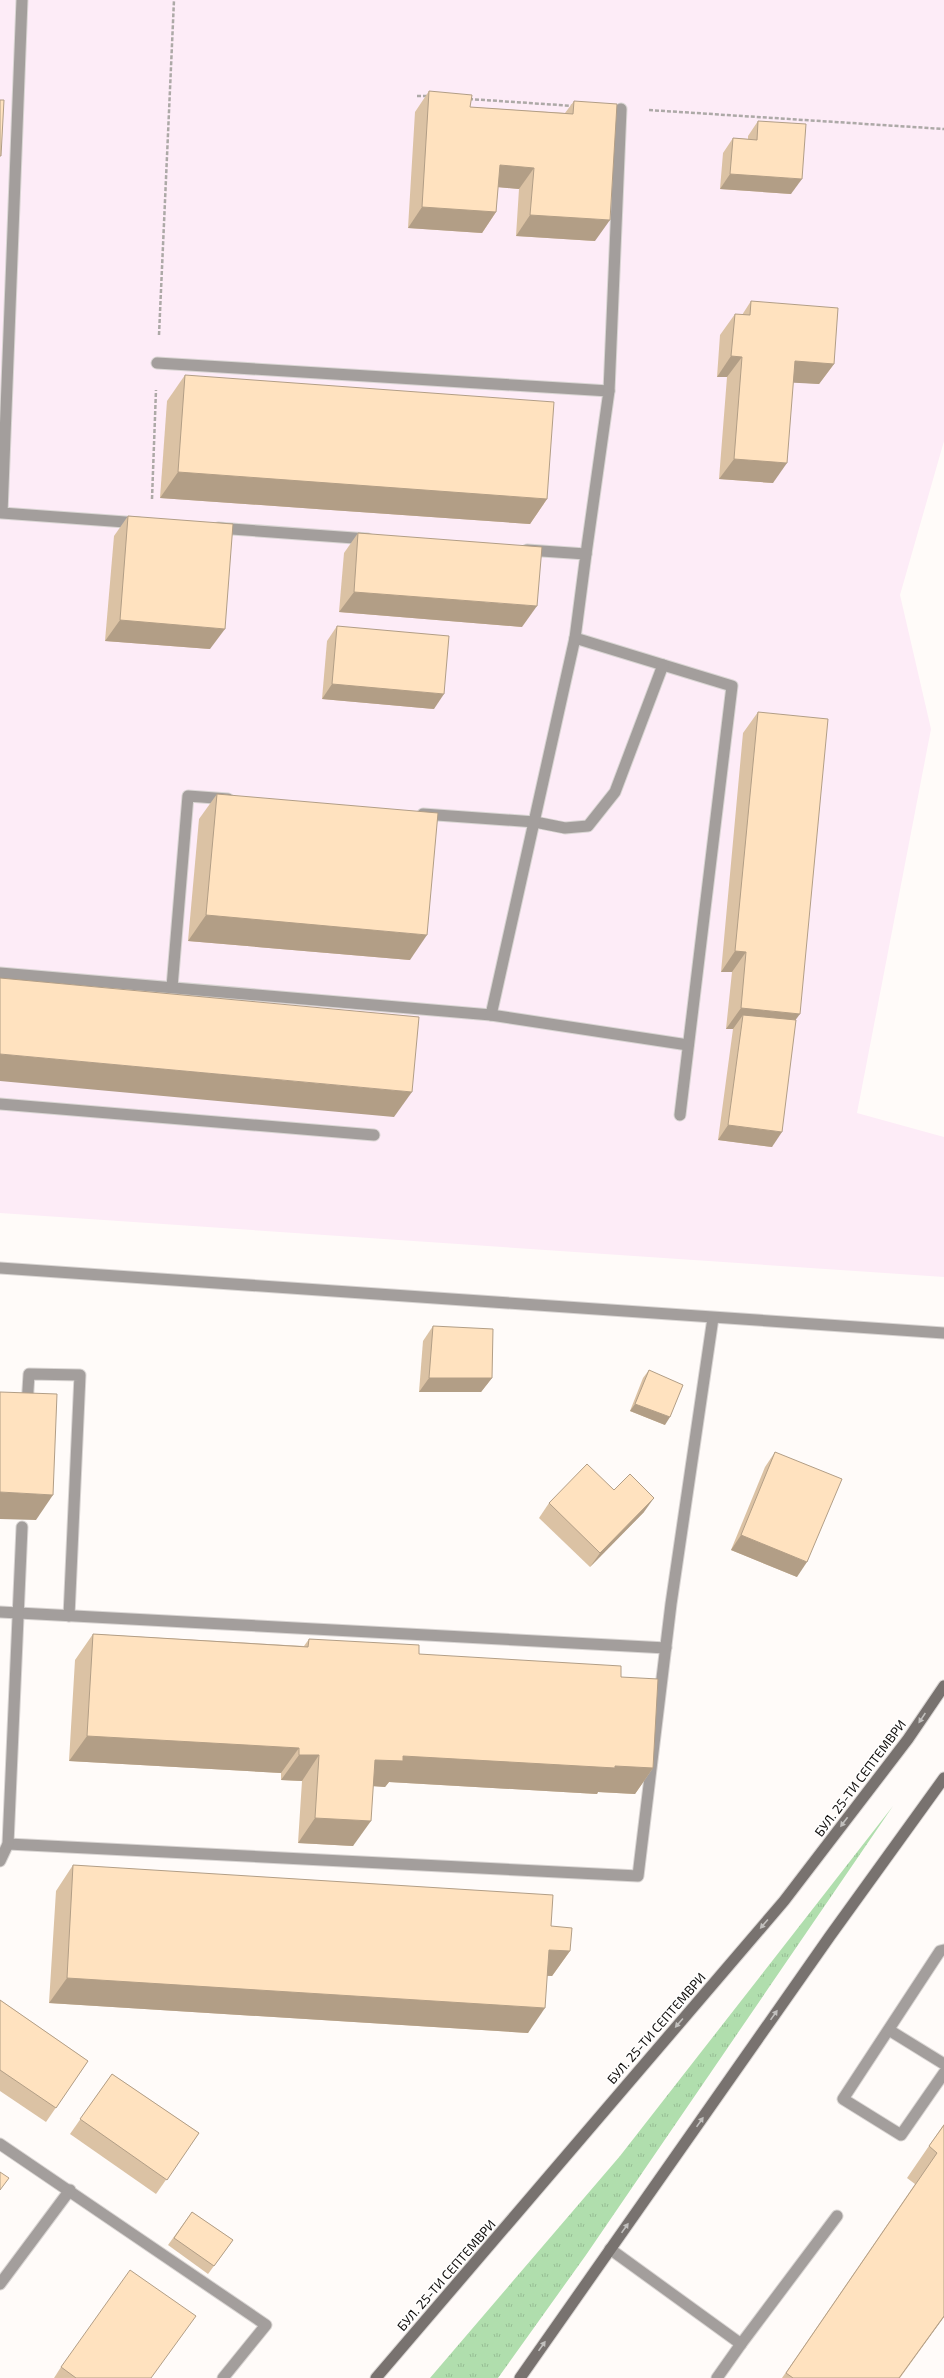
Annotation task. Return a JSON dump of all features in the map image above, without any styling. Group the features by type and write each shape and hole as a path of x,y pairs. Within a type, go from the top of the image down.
{"main road":[{"name":"БУЛ. 25-ТИ СЕПТЕМВРИ","path":"376,2378 784,1901 908,1739 944,1686"},
{"path":"520,2378 830,1936 944,1778"}],"lane":[{"path":"22,0 2,513 150,524"},
{"path":"491,1015 575,638 609,391 622,108"},
{"path":"157,362 609,391"},
{"path":"206,527 380,540"},
{"path":"515,549 586,554"},
{"path":"575,638 732,686 680,1115"},
{"path":"409,813 535,822 565,828 588,826 615,792 663,665"},
{"path":"172,987 188,796 243,800"},
{"path":"0,973 491,1015 688,1045"},
{"path":"0,1104 374,1135"},
{"path":"0,1268 944,1333"},
{"path":"8,1844 638,1876 666,1648 713,1318"},
{"path":"27,1414 29,1374 80,1374 69,1616"},
{"path":"0,1861 8,1844 22,1527"},
{"path":"0,1612 666,1648"},
{"path":"944,1950 940,1951 843,2099 901,2135 944,2073"},
{"path":"889,2030 944,2064"},
{"path":"0,2144 70,2190 266,2325 223,2378"},
{"path":"0,2284 70,2190"},
{"path":"717,2378 837,2216"},
{"path":"610,2249 742,2344"}],"path":[{"path":"150,524 174,0"},
{"path":"417,96 433,97"},
{"path":"464,99 944,129"}],"shaded area":[{"path":"0,0 944,0 944,441 900,595 931,729 857,1113 944,1137 944,1277 0,1213"}],"green space":[{"path":"893,1806 586,2255 498,2378 430,2378 620,2156"}],"building":[{"path":"429,91 472,95 470,107 573,114 574,101 617,104 610,220 530,215 534,168 500,165 496,212 422,207"},
{"path":"0,100 4,100 1,156 0,156"},
{"path":"758,121 806,124 802,179 730,174 733,138 757,140"},
{"path":"751,301 838,308 834,364 795,361 787,463 734,459 742,357 731,356 735,314 750,315"},
{"path":"185,375 554,402 547,499 178,472"},
{"path":"128,516 233,524 225,629 120,620"},
{"path":"358,533 542,547 537,606 354,592"},
{"path":"337,626 449,636 444,694 332,684"},
{"path":"758,712 828,719 800,1014 741,1008 746,952 735,951"},
{"path":"217,794 438,813 427,935 206,915"},
{"path":"0,978 419,1017 412,1092 0,1054"},
{"path":"743,1015 796,1020 782,1132 728,1125"},
{"path":"433,1326 493,1329 492,1378 429,1378"},
{"path":"649,1370 683,1385 670,1417 635,1404"},
{"path":"0,1392 57,1394 53,1495 0,1492"},
{"path":"775,1452 842,1479 807,1562 741,1535"},
{"path":"587,1464 614,1490 630,1474 654,1498 600,1553 549,1503"},
{"path":"93,1634 308,1647 309,1639 419,1645 419,1654 621,1666 621,1677 658,1679 653,1768 615,1766 615,1768 403,1756 403,1761 375,1760 371,1821 315,1818 319,1755 299,1755 299,1748 87,1736"},
{"path":"73,1865 553,1895 551,1926 572,1928 570,1951 549,1950 545,2008 67,1978"},
{"path":"0,2000 88,2061 56,2108 0,2070"},
{"path":"112,2074 199,2133 167,2180 80,2119"},
{"path":"944,2125 944,2316 899,2378 793,2378 786,2373 937,2153 929,2146"},
{"path":"0,2172 9,2178 0,2190"},
{"path":"192,2212 233,2240 214,2266 174,2238"},
{"path":"130,2270 196,2316 151,2378 76,2378 61,2367"}]}
